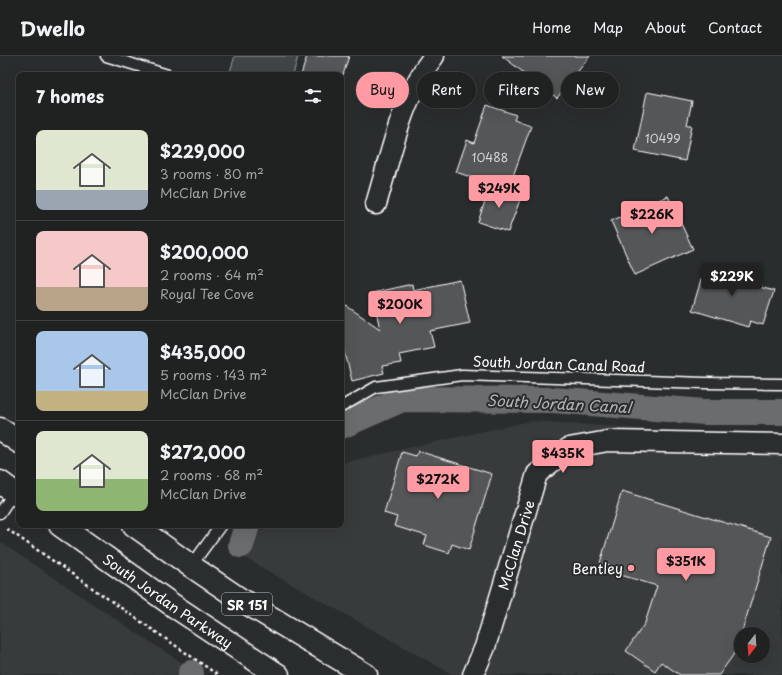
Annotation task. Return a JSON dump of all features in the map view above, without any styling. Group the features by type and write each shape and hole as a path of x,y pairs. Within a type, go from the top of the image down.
{"main road":[{"path":"0,429 16,440"},
{"name":"South Jordan Parkway","path":"64,528 180,610 278,675"},
{"name":"SR 151","path":"138,528 240,599 366,675"}],"street":[{"path":"376,204 404,112 413,88 425,67 434,56"},
{"name":"McClan Drive","path":"473,675 485,647 537,474 569,448 608,441 782,444"}],"lane":[{"path":"106,56 158,72"},
{"name":"South Jordan Canal Road","path":"344,406 376,387 462,374 704,383 782,384"},
{"path":"0,513 11,490"},
{"path":"191,566 219,528"}],"path":[{"path":"6,529 218,675"}],"shaded area":[{"path":"235,56 298,56 294,72 230,72"},
{"path":"530,421 782,438 782,675 453,675 236,553 263,528 344,528 344,462"},
{"path":"0,542 200,675 0,675"}],"building":[{"path":"307,56 349,56 344,72 302,72"},
{"path":"502,56 590,56 577,72 561,72 561,93 557,98 553,95 553,72 523,72"},
{"path":"647,92 692,101 687,125 692,125 685,161 635,151"},
{"path":"486,108 496,108 516,115 514,120 531,126 508,190 456,172 467,140 474,143"},
{"path":"490,186 521,197 508,232 478,222"},
{"path":"668,196 693,249 635,275 611,221"},
{"path":"706,263 739,274 738,277 761,284 760,287 774,291 763,325 750,321 748,327 692,310"},
{"path":"460,280 470,323 430,331 434,347 399,354 401,363 382,366 384,373 352,381 344,348 344,304 380,329 372,293 412,284 413,290"},
{"path":"418,451 492,474 469,550 452,544 449,553 424,545 427,536 394,526 397,517 384,513 402,452 416,456"},
{"path":"622,491 771,537 743,627 734,627 734,654 719,675 680,675 661,662 655,671 626,651 645,623 657,586 621,575 623,570 600,563"}],"waterway":[{"name":"South Jordan Canal","path":"344,425 402,399 553,400 705,412 782,412"},
{"name":"South Jordan Canal","path":"241,545 246,528"}],"place":[{"name":"Bentley","path":"631,568"}]}
